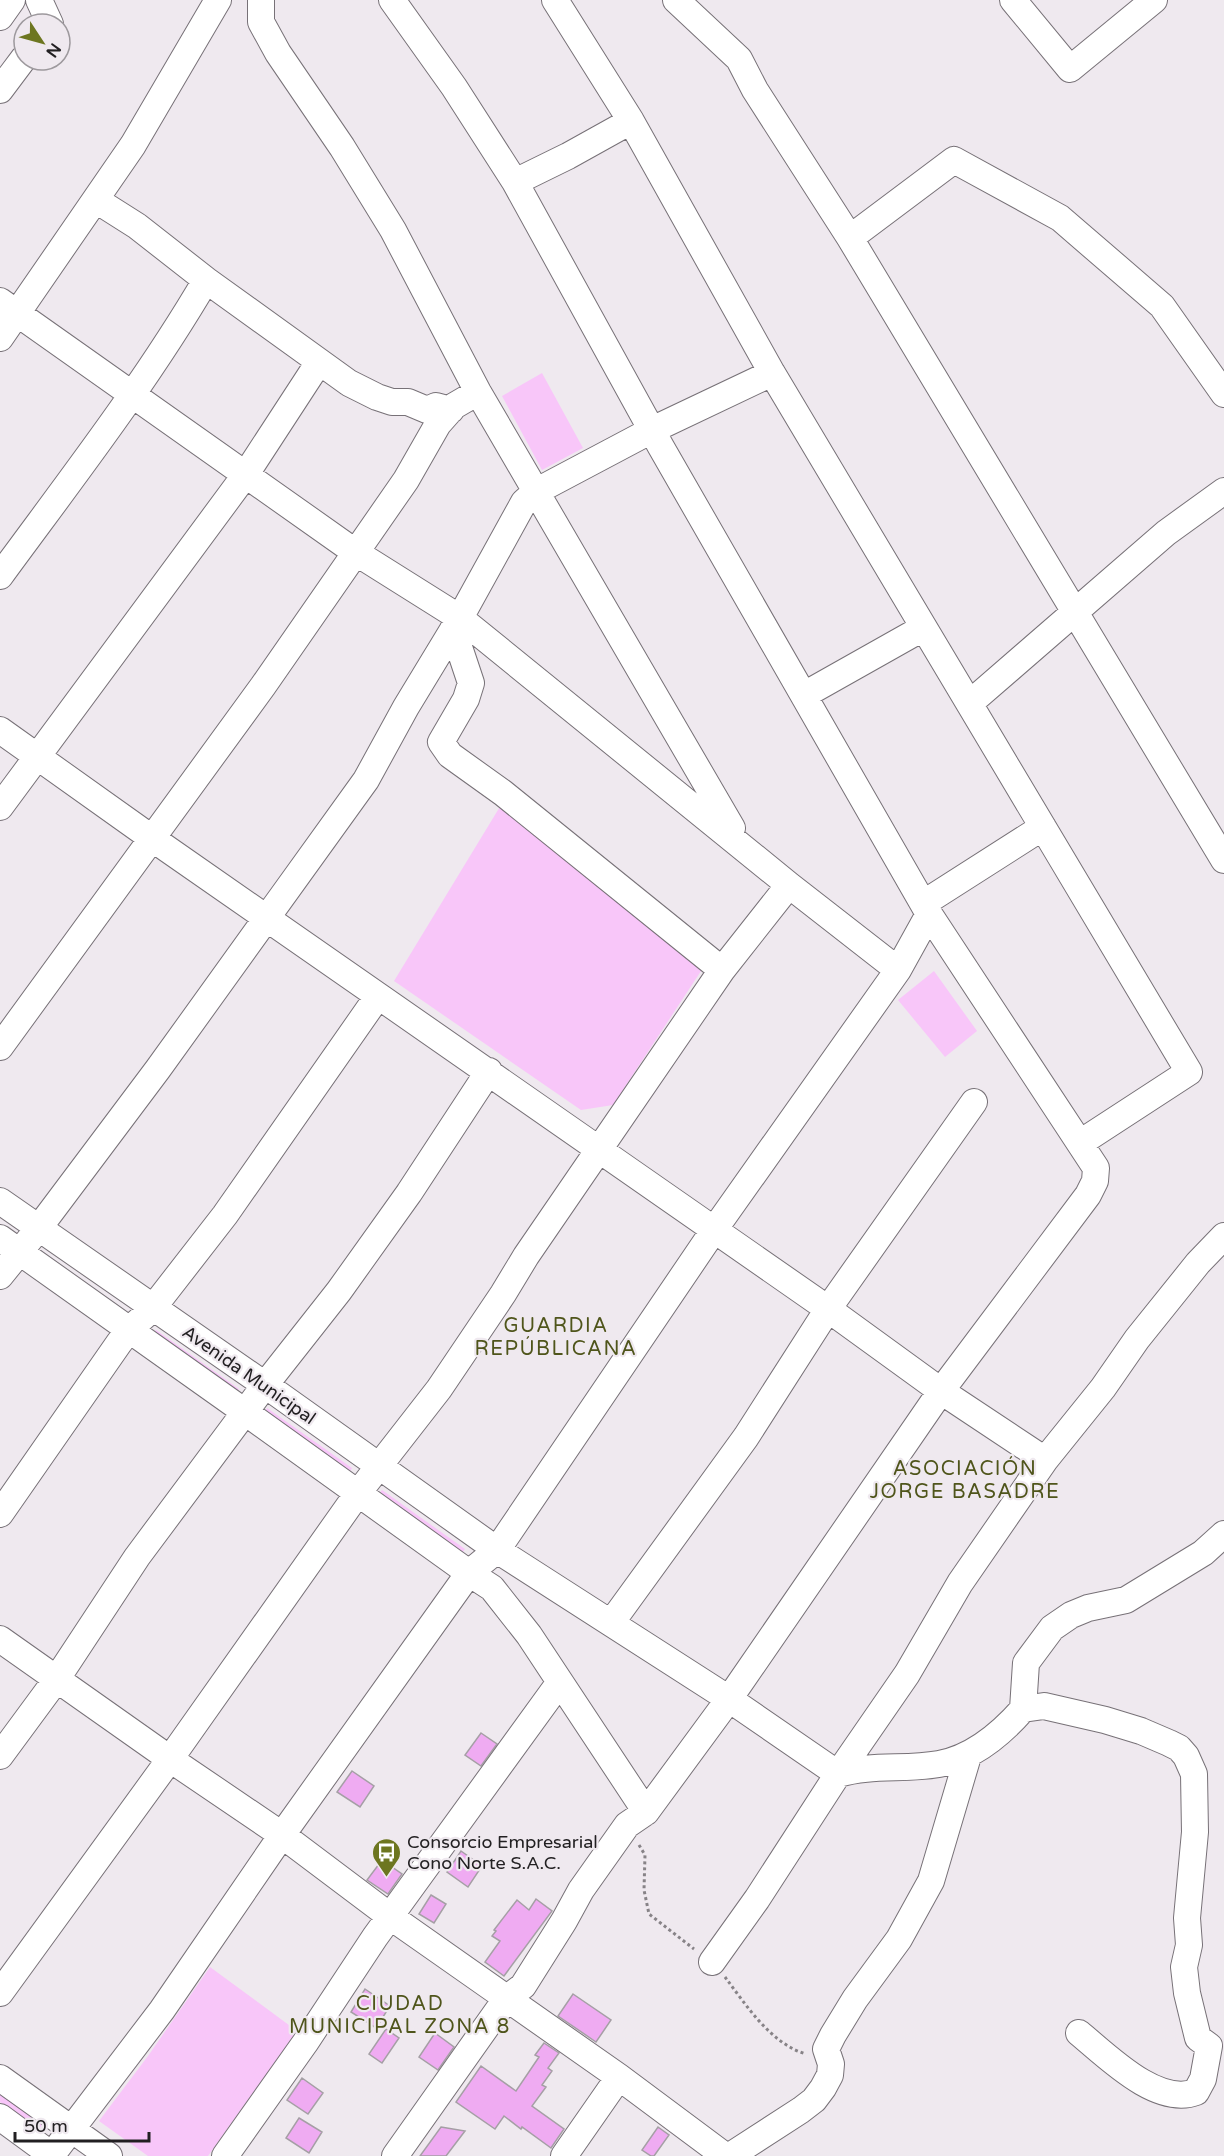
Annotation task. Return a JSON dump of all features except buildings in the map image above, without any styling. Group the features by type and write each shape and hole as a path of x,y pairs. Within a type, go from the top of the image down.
{"street":[{"path":"0,16 12,0"},
{"path":"0,338 9,308 96,200 133,145 218,0"},
{"path":"261,0 261,22 272,43 342,147 393,230 478,392 741,844"},
{"path":"392,0 454,87 515,182 652,430 926,909 1096,1168 1095,1181 1088,1195 941,1391 729,1699 646,1812 627,1825 581,1890 523,1986 506,1999 394,2156"},
{"path":"555,0 631,121 772,373 1189,1071 1080,1143"},
{"path":"676,0 739,59 755,90 850,238 1224,860"},
{"path":"1013,0 1070,69 1154,0"},
{"path":"0,90 14,72"},
{"path":"515,182 631,121"},
{"path":"850,238 954,160 1060,218 1162,306 1224,394"},
{"path":"96,200 137,226 206,280 349,383 392,402 408,402 427,410 436,406 451,410"},
{"path":"0,576 133,394 172,337 206,280"},
{"path":"9,308 456,623 741,844 789,885 898,970"},
{"path":"0,807 246,474 319,362"},
{"path":"0,1276 10,1245 38,1229 268,918 366,780 524,502 535,492 652,430 772,373"},
{"path":"0,1047 263,686 406,480 438,424 451,410 478,392"},
{"path":"970,703 1166,533 1224,490"},
{"path":"456,623 471,683 466,699 441,742 450,754 504,793 723,970"},
{"path":"804,694 923,628"},
{"path":"0,730 153,839 828,1308 941,1391 1044,1460"},
{"path":"0,2117 52,2156 162,2010 282,1835 469,1573 496,1550 714,1230 898,970 926,909 1043,827"},
{"path":"0,1993 170,1759 358,1493 439,1389 526,1256 723,970 789,885"},
{"path":"0,1514 129,1330 152,1309 225,1215 378,996"},
{"path":"0,1756 56,1680 137,1557 265,1385 339,1291 410,1193 489,1071"},
{"path":"611,1623 746,1437 828,1308 974,1102"},
{"name":"Avenida Municipal","path":"0,1201 152,1309 265,1385 496,1550 729,1699 838,1774"},
{"path":"712,1962 757,1899 838,1774 907,1674 960,1583 1044,1460 1103,1388 1137,1339 1198,1263 1224,1236"},
{"name":"Avenida Municipal","path":"10,1245 492,1588 529,1635 646,1812"},
{"path":"1023,1709 1026,1663 1052,1628 1071,1615 1088,1608 1126,1600 1203,1553 1224,1534"},
{"path":"0,1639 282,1835 391,1917 728,2156 801,2110 824,2088 830,2075 831,2064 826,2049 832,2035 899,1940 931,1881 968,1756"},
{"path":"225,2156 391,1917 560,1682"},
{"path":"838,1774 857,1768 938,1764 968,1756 1003,1729 1023,1709 1044,1706 1141,1731 1179,1748 1186,1756 1194,1774 1195,1832 1187,1918 1189,1945 1184,1967 1187,1993 1198,2038 1209,2046 1203,2079 1197,2092 1187,2096 1157,2089 1123,2071 1079,2033"},
{"path":"564,2156 619,2077"},
{"path":"0,2078 109,2156"}],"shaded area":[{"path":"542,373 583,448 542,470 502,396"},
{"path":"501,805 703,968 613,1105 581,1110 394,981"},
{"path":"934,971 977,1031 945,1057 898,1000"},
{"path":"156,1330 239,1389 235,1394 152,1335"},
{"path":"267,1408 352,1468 348,1475 264,1414"},
{"path":"382,1490 465,1549 460,1556 378,1495"},
{"path":"210,1967 297,2031 208,2156 148,2156 99,2121"},
{"path":"0,2091 44,2122 38,2130 0,2102"}],"place":[{"name":"Consorcio Empresarial Cono Norte S.A.C.","path":"386,1878"}],"district":[{"name":"GUARDIA REPÚBLICANA","path":"556,1338"},
{"name":"ASOCIACIÓN JORGE BASADRE","path":"965,1480"},
{"name":"CIUDAD MUNICIPAL ZONA 8","path":"400,2016"}]}
